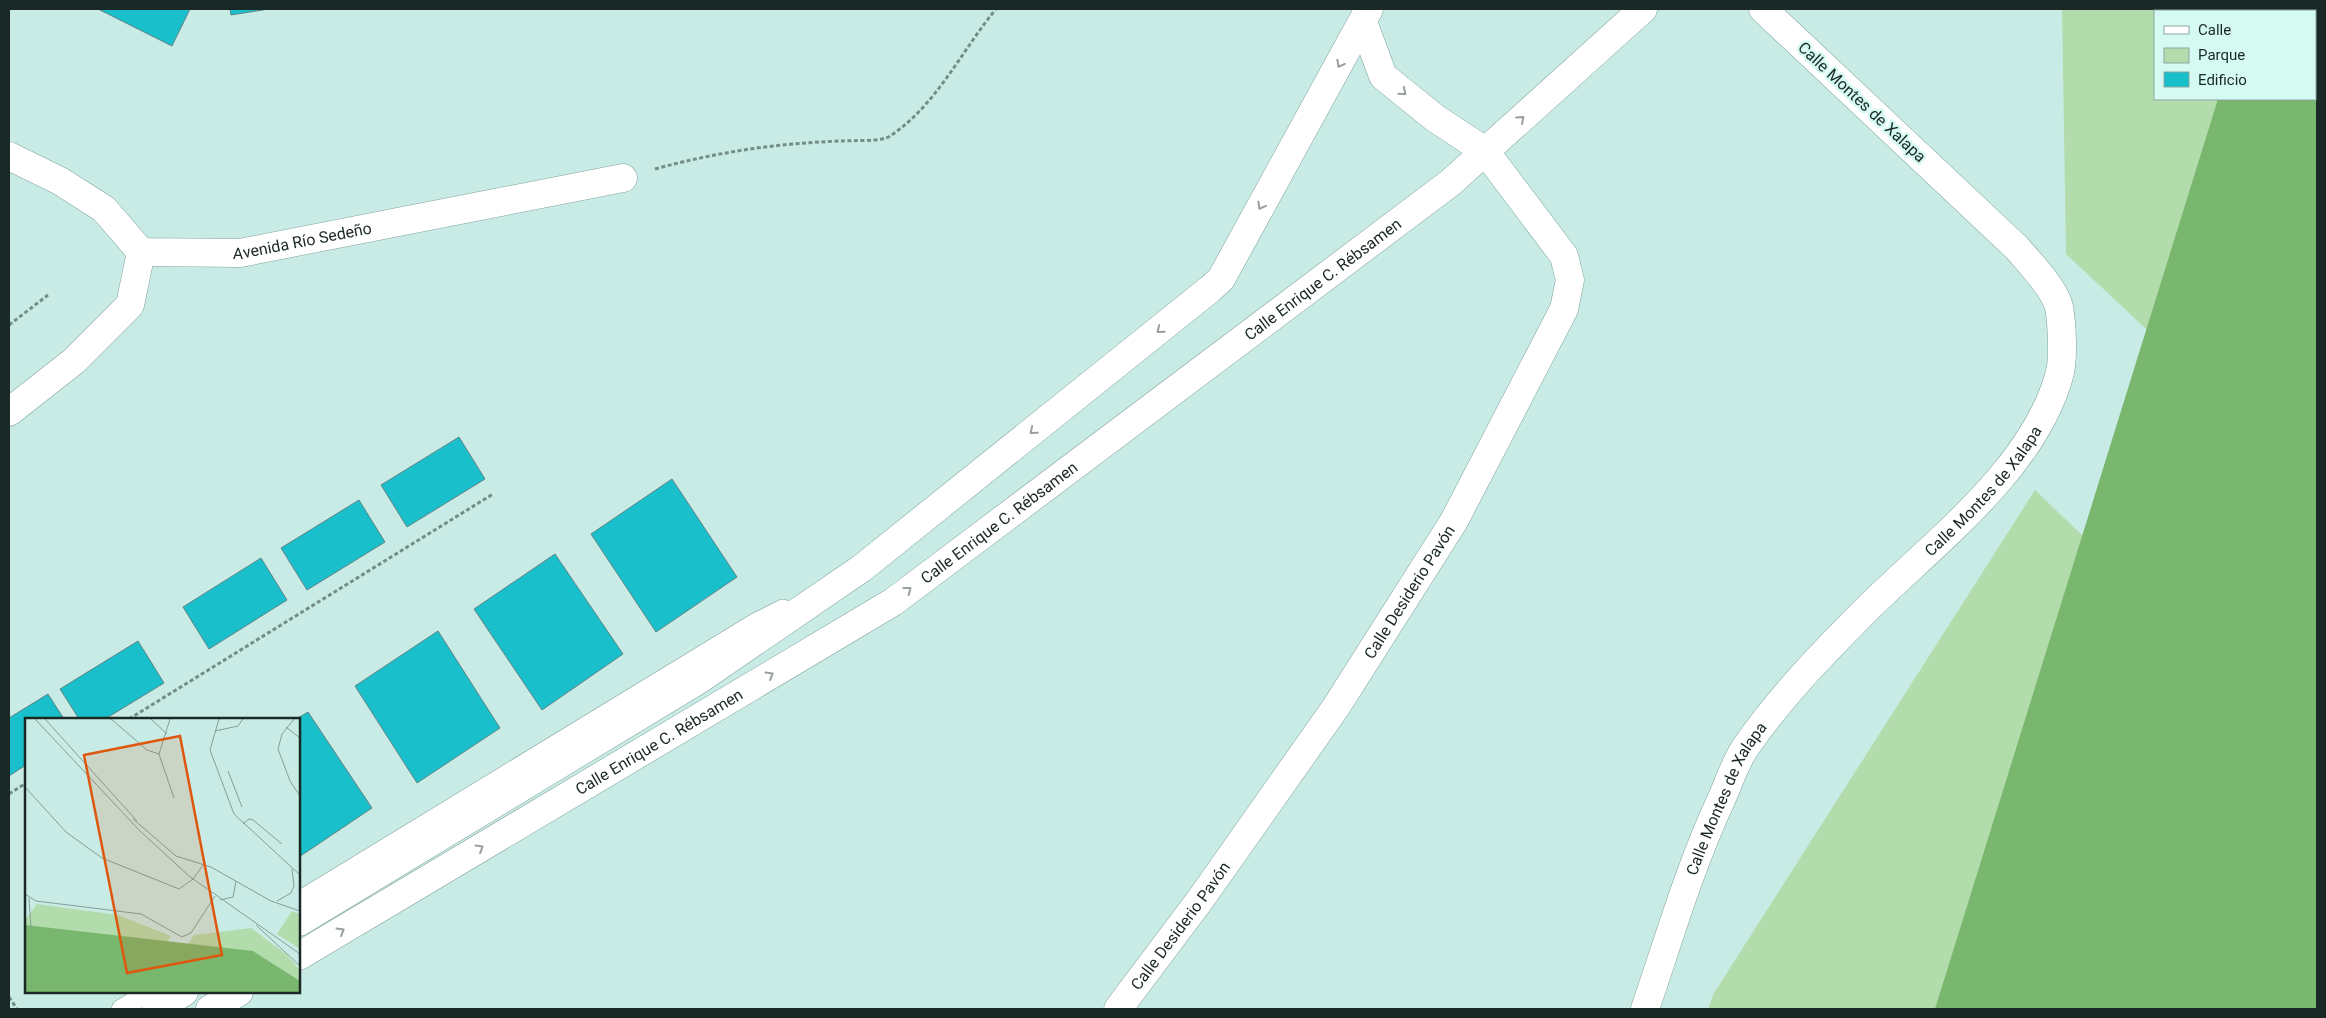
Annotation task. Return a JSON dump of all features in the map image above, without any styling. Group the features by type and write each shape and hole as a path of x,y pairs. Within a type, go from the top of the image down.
{"main road":[{"name":"Calle Enrique C. Rébsamen","path":"300,955 893,602 1450,184 1644,9"},
{"name":"Calle Montes de Xalapa","path":"1645,1009 1705,834 1744,750 1797,683 1870,606 1949,534 2009,466 2041,420 2060,374 2061,342 2058,305 2041,276 2017,248 1763,9"},
{"name":"Calle Enrique C. Rébsamen","path":"300,921 700,679 862,568 1221,279 1366,15"},
{"name":"Calle Desiderio Pavón","path":"1118,1009 1200,900 1351,683 1454,522 1564,309 1570,280 1564,256 1485,152 1435,118 1383,76 1366,15"},
{"path":"9,156 60,181 104,209 141,252 130,305 74,361 9,412"},
{"name":"Avenida Río Sedeño","path":"141,252 240,253 624,178"},
{"path":"156,1009 182,993"},
{"path":"210,1009 237,993"}],"lane":[{"path":"300,900 755,623 862,568"},
{"path":"120,1009 147,993"}],"path":[{"path":"624,178 705,155 769,146 888,138 910,121 948,77 996,9"},
{"path":"9,325 48,295"},
{"path":"131,718 493,494"},
{"path":"9,794 25,784"},
{"path":"9,997 17,1009"}],"green space":[{"path":"2062,9 2317,9 2317,489 2066,254"},
{"path":"2317,9 2317,1009 1935,1009 2218,100 2316,100 2316,10 2246,10"},
{"path":"2035,490 2253,699 2317,1009 1708,1009 1714,993"}],"building":[{"path":"98,9 190,9 172,46"},
{"path":"230,9 269,9 231,15"},
{"path":"459,437 485,479 407,527 381,485"},
{"path":"672,479 737,577 656,632 591,534"},
{"path":"359,500 385,542 307,590 281,548"},
{"path":"555,554 623,654 542,710 474,609"},
{"path":"261,558 287,600 209,649 183,607"},
{"path":"438,631 500,728 417,783 355,686"},
{"path":"138,641 164,683 107,718 78,718 60,689"},
{"path":"48,694 63,718 25,718 25,766 9,776 9,718"},
{"path":"308,712 372,808 300,856 300,718 298,718"}]}
